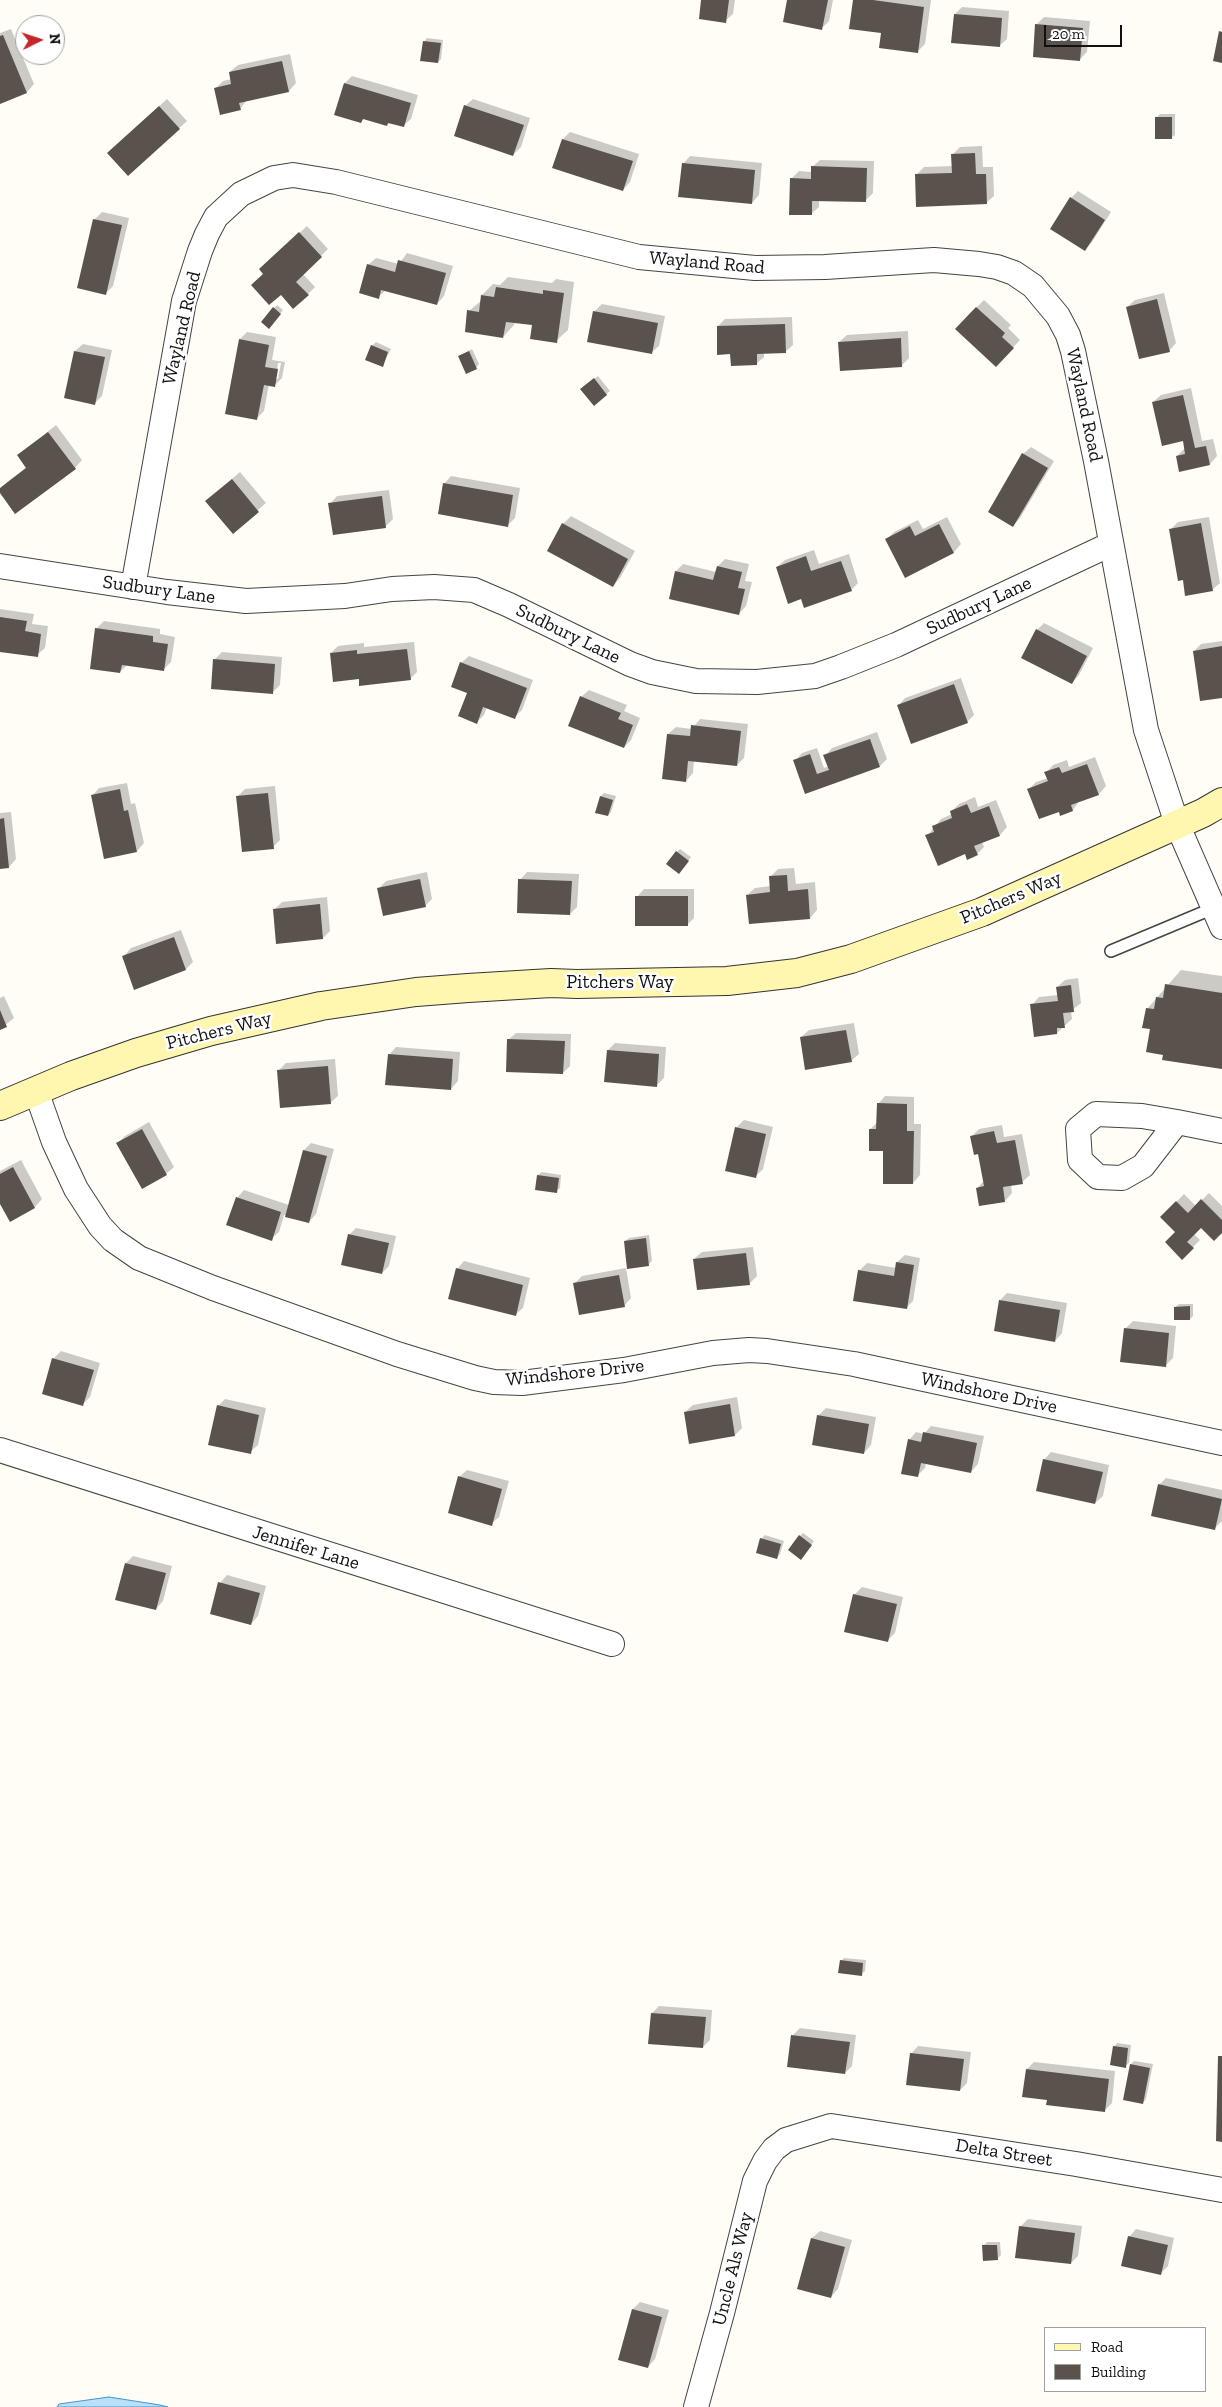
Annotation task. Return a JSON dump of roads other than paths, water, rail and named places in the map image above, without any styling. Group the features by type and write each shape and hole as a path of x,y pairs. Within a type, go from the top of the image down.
{"main road":[{"name":"Pitchers Way","path":"0,1106 136,1053 210,1031 321,1006 416,992 468,988 552,983 701,983 797,973 851,960 982,912 1222,802"}],"street":[{"name":"Wayland Road","path":"132,587 184,301 206,234 216,217 241,194 274,178 293,176 387,193 640,257 755,268 825,267 934,260 979,264 1014,273 1033,286 1049,303 1068,335 1074,351 1146,730 1177,824 1219,914"},
{"name":"Sudbury Lane","path":"0,566 132,587 246,601 345,596 392,589 434,587 474,590 630,664 652,672 696,681 757,682 815,676 841,667 913,637 1111,544"},
{"name":"Windshore Drive","path":"36,1091 54,1142 76,1189 100,1226 113,1240 139,1258 222,1291 397,1354 475,1378 494,1382 522,1382 624,1370 713,1353 750,1350 854,1364 1222,1444"},
{"path":"1177,1122 1222,1131"},
{"name":"Jennifer Lane","path":"0,1450 612,1644"},
{"name":"Delta Street","path":"786,2140 831,2126 1222,2190"},
{"name":"Uncle Als Way","path":"696,2407 755,2181 765,2161 774,2149 786,2140"}],"lane":[{"path":"1111,951 1219,914"}],"water":[{"path":"109,2397 168,2407 57,2407 59,2404"}]}
